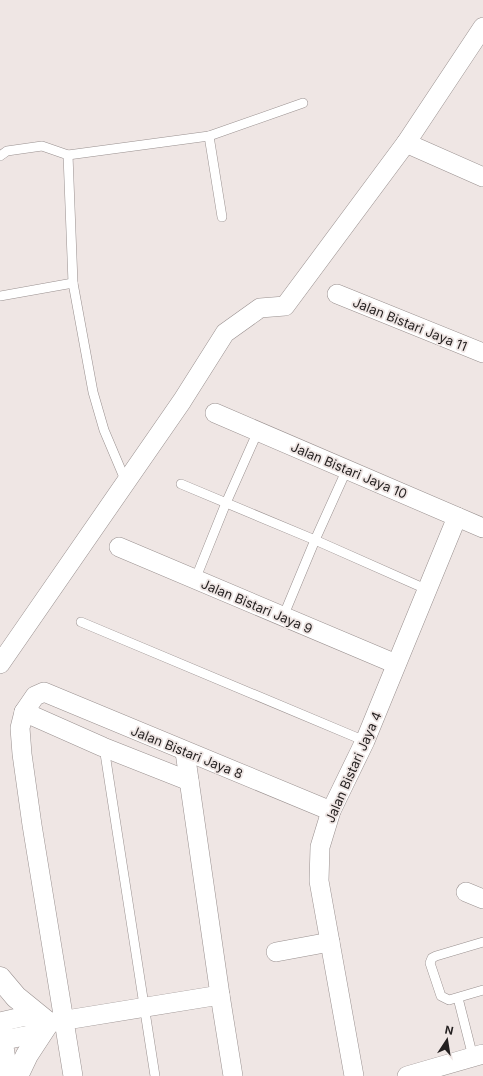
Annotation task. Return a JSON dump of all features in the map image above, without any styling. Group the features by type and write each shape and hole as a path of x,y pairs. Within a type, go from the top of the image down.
{"main road":[{"path":"0,978 16,996 56,1021 27,1055 17,1076"},
{"path":"0,1034 8,1076"}],"street":[{"path":"0,664 182,400 225,333 260,308 285,306 406,143 483,27"},
{"path":"406,143 483,177"},
{"name":"Jalan Bistari Jaya 11","path":"338,294 483,353"},
{"name":"Jalan Bistari Jaya 10","path":"215,413 483,528"},
{"name":"Jalan Bistari Jaya 4","path":"354,1076 319,881 320,847 331,811 365,741 458,517"},
{"name":"Jalan Bistari Jaya 9","path":"118,548 396,664"},
{"name":"Jalan Bistari Jaya 8","path":"24,712 35,696 44,692 185,752 331,811"},
{"path":"73,1076 56,1021 35,840 22,754 20,728 24,712 103,747 189,781"},
{"path":"185,752 233,1076"},
{"path":"276,952 330,942"},
{"path":"0,1034 29,1035 56,1021 220,996"},
{"path":"407,1076 478,1056"}],"lane":[{"path":"0,156 7,152 42,146 68,155 209,136 303,103"},
{"path":"209,136 222,217"},
{"path":"68,155 73,283 93,392 104,430 126,482"},
{"path":"0,296 73,283"},
{"path":"195,580 226,503 258,431"},
{"path":"283,617 315,540 347,470"},
{"path":"181,484 315,540 428,590"},
{"path":"81,622 365,741"},
{"path":"103,747 155,1076"},
{"path":"483,942 432,958 430,963 441,996 449,1000 483,990"},
{"path":"458,998 478,1056"}]}
